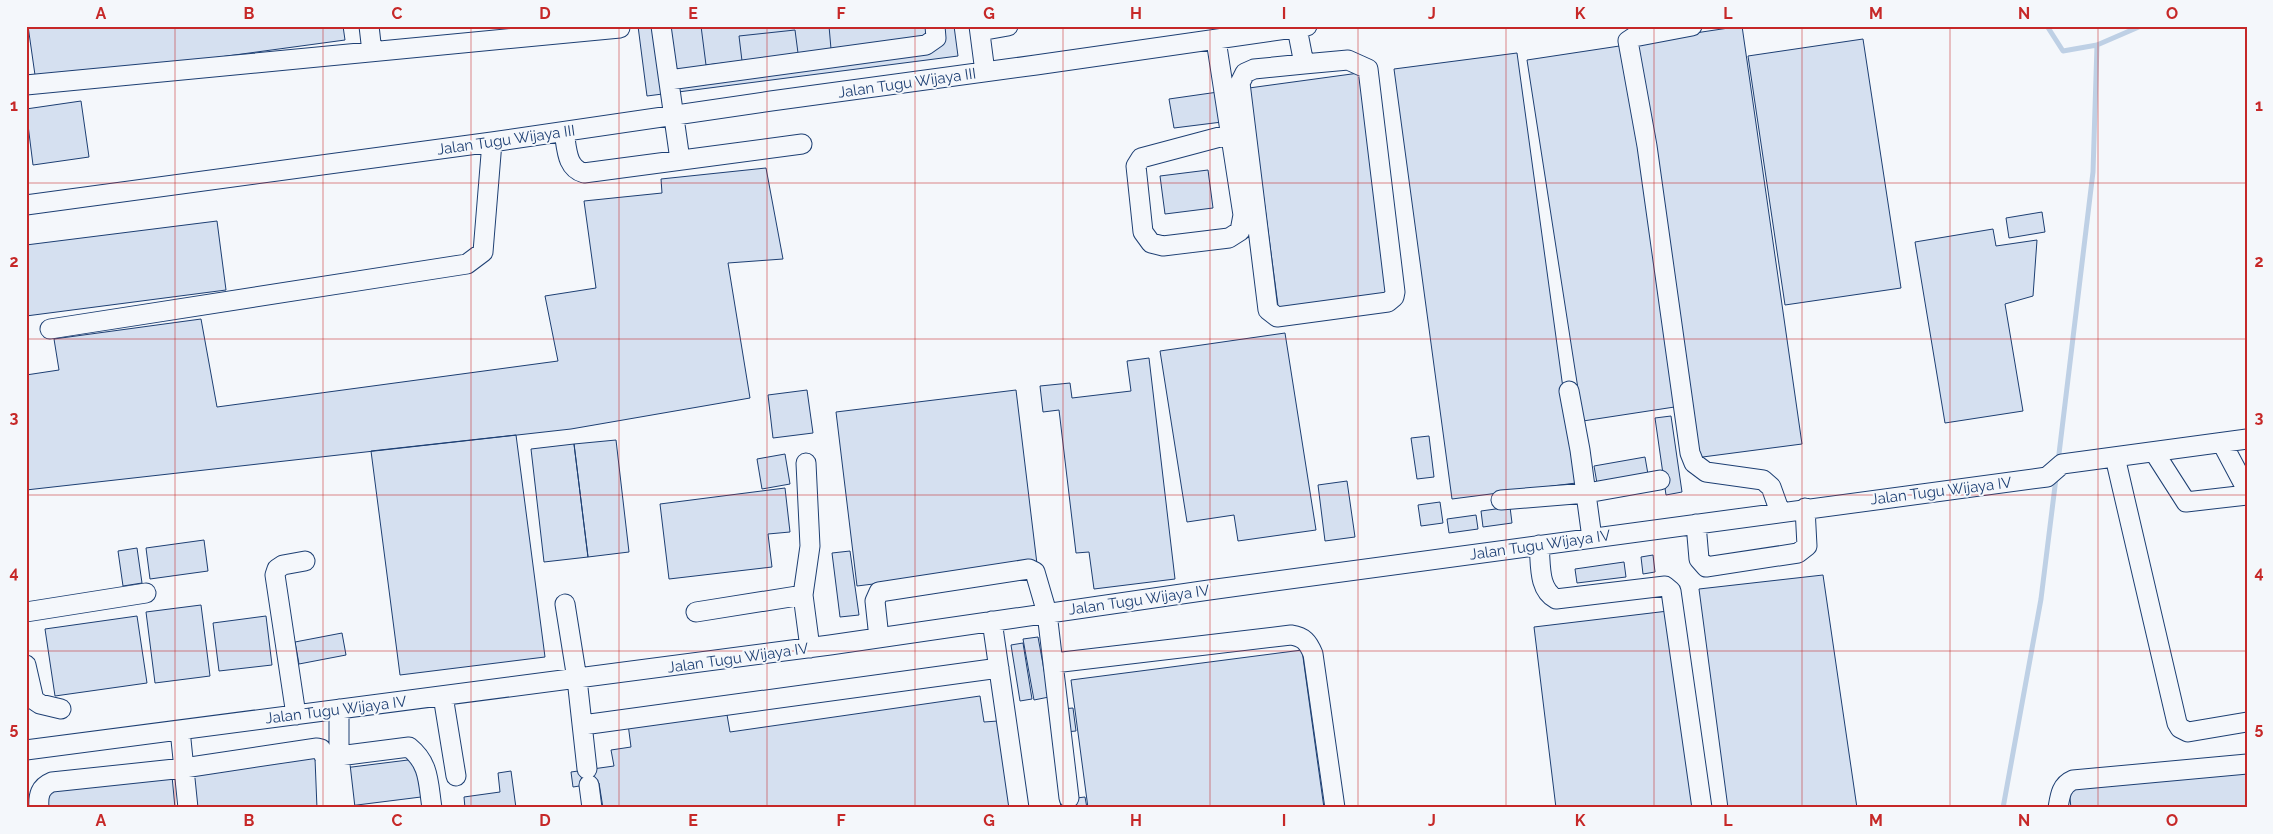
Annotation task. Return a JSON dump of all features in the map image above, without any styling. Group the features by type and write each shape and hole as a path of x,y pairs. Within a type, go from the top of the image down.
{"street":[{"path":"369,26 372,52"},
{"path":"661,26 680,160"},
{"path":"669,80 926,46 936,38 935,26"},
{"path":"985,72 979,29 1008,26"},
{"path":"1692,26 1634,37 1628,40 1647,146 1690,453 1694,463 1706,472 1768,482 1780,512"},
{"path":"1302,27 1304,64"},
{"name":"Jalan Tugu Wijaya III","path":"26,205 492,142 985,72 1187,35 1216,40 1302,27"},
{"path":"26,85 372,52 516,32 620,28"},
{"path":"1216,40 1231,134 1243,215 1240,231 1230,238 1163,246 1152,243 1143,232 1136,166 1141,158 1231,134"},
{"path":"1348,60 1368,69 1395,292 1394,297 1388,302 1277,317 1268,310 1240,83 1245,73 1254,69 1304,64 1348,60"},
{"path":"564,132 570,165 577,171 584,173 802,144"},
{"path":"50,330 467,264 483,252 492,142"},
{"path":"1569,390 1587,493 1592,538"},
{"name":"Jalan Tugu Wijaya IV","path":"26,750 810,648 1047,613 1805,508 2048,477 2062,464 2247,439"},
{"path":"2222,442 2247,490"},
{"path":"2154,452 2186,502 2247,495"},
{"path":"2115,457 2177,723 2180,728 2188,732 2247,722"},
{"path":"806,463 810,546 804,596 810,648"},
{"path":"1501,500 1587,493 1660,480"},
{"path":"1696,524 1699,559 1706,567 1798,553 1804,550 1807,546 1805,508"},
{"path":"1539,545 1544,586 1548,594 1556,599 1665,586 1671,591 1702,808"},
{"path":"296,715 275,575 277,569 283,565 305,561"},
{"path":"880,638 875,601 879,592 1029,569 1035,572 1047,613 1069,798"},
{"path":"26,612 146,593"},
{"path":"696,612 804,596"},
{"path":"565,604 577,678 592,808"},
{"path":"992,621 1019,808"},
{"path":"1054,663 1291,635 1301,636 1308,643 1313,654 1335,808"},
{"path":"26,665 34,700 40,704 60,709"},
{"path":"583,725 999,668"},
{"path":"443,696 456,776"},
{"path":"339,709 339,756 345,808"},
{"path":"180,730 188,808"},
{"path":"339,756 409,747 420,756 426,769 432,808"},
{"path":"39,808 39,793 45,785 52,782 184,768 317,748 321,749 325,758 327,808"},
{"path":"2058,808 2061,791 2068,782 2073,780 2247,764"}],"building":[{"path":"28,26 343,26 345,40 36,82"},
{"path":"638,26 954,26 958,56 647,96"},
{"path":"701,26 829,26 831,49 798,53 795,30 739,36 742,61 706,65"},
{"path":"1742,26 1802,444 1695,458 1635,42"},
{"path":"1863,39 1901,288 1785,305 1748,56"},
{"path":"1626,45 1681,406 1583,421 1527,60"},
{"path":"1517,53 1576,483 1452,499 1394,69"},
{"path":"1359,73 1390,299 1279,313 1249,88"},
{"path":"1218,92 1222,122 1174,128 1169,99"},
{"path":"81,101 89,157 33,165 26,109"},
{"path":"766,168 783,259 728,263 750,398 571,429 26,490 26,375 59,370 54,339 201,319 217,407 558,361 545,296 596,288 584,201 662,193 661,179"},
{"path":"1208,170 1213,208 1165,214 1160,176"},
{"path":"2042,212 2045,232 2009,238 2006,218"},
{"path":"217,221 226,290 26,316 26,245"},
{"path":"1993,229 1996,246 2037,240 2033,296 2005,304 2023,411 1945,423 1915,242"},
{"path":"1285,333 1316,530 1238,541 1234,515 1187,522 1160,351"},
{"path":"1149,358 1175,579 1094,589 1089,552 1076,553 1059,410 1043,412 1040,386 1070,383 1072,398 1131,391 1127,361"},
{"path":"807,390 813,433 773,438 768,395"},
{"path":"1016,390 1037,564 857,586 836,412"},
{"path":"1671,416 1682,492 1666,495 1655,418"},
{"path":"516,435 545,657 400,675 371,451"},
{"path":"1429,436 1434,477 1417,479 1411,438"},
{"path":"616,440 629,552 588,557 574,444"},
{"path":"574,444 588,557 544,562 531,449"},
{"path":"785,454 790,484 762,489 757,459"},
{"path":"1645,457 1649,480 1598,489 1594,466"},
{"path":"1347,481 1355,537 1325,541 1318,485"},
{"path":"785,488 790,532 768,534 772,567 669,579 660,504"},
{"path":"1440,502 1443,523 1421,526 1418,505"},
{"path":"1510,507 1512,523 1483,527 1481,511"},
{"path":"1476,515 1478,529 1449,533 1447,519"},
{"path":"204,540 208,571 150,579 146,548"},
{"path":"137,548 142,583 123,586 118,551"},
{"path":"850,551 859,615 840,617 832,553"},
{"path":"1653,555 1655,572 1643,574 1641,557"},
{"path":"1624,562 1626,577 1577,583 1575,569"},
{"path":"1823,575 1857,808 1728,808 1699,589"},
{"path":"201,605 210,676 155,683 146,612"},
{"path":"1668,611 1693,808 1556,808 1534,627"},
{"path":"137,616 147,683 55,696 45,629"},
{"path":"266,616 272,665 219,671 213,623"},
{"path":"342,633 346,655 299,664 295,642"},
{"path":"1038,637 1049,697 1034,700 1023,639"},
{"path":"1023,643 1032,699 1020,701 1011,645"},
{"path":"1302,650 1324,808 1088,808 1071,680"},
{"path":"980,696 984,722 998,721 1011,808 603,808 599,783 573,787 571,772 614,766 611,750 631,747 628,724 726,709 730,732"},
{"path":"1073,708 1076,731 1065,732 1062,709"},
{"path":"315,757 320,808 194,808 189,771"},
{"path":"416,759 421,797 349,806 344,768"},
{"path":"2247,766 2247,808 2071,808 2069,789"},
{"path":"511,771 516,808 465,808 464,797 500,792 498,773"},
{"path":"172,776 175,808 47,808 45,790"},
{"path":"1085,797 1087,808 1061,808 1060,800"}],"waterway":[{"path":"2047,26 2063,51 2097,45 2141,26"},
{"path":"2058,462 2093,172 2097,45"},
{"path":"2003,808 2041,599 2056,478"}]}
